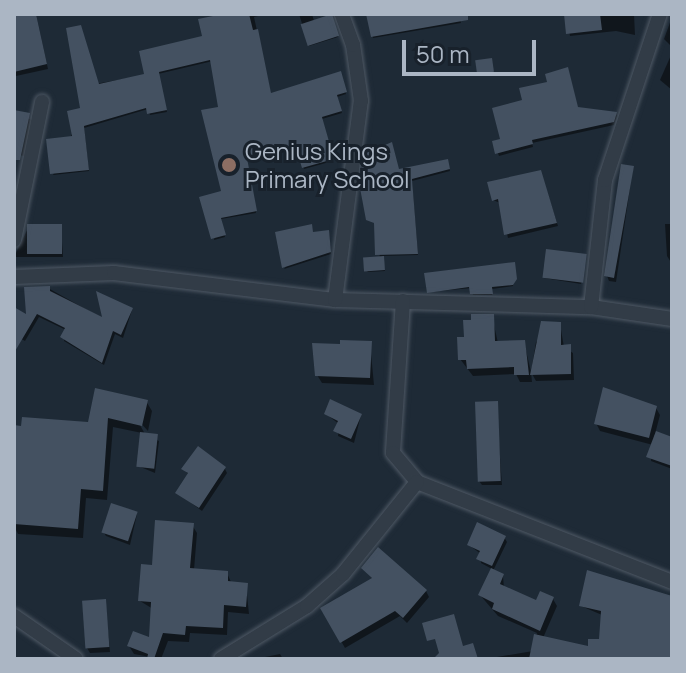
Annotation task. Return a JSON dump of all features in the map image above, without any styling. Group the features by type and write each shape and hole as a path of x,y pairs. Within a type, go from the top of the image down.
{"street":[{"path":"335,300 361,101 353,45 342,14"},
{"path":"591,307 605,180 660,14"},
{"path":"14,240 42,102"},
{"path":"14,277 114,273 186,278 335,300 591,307 672,319"},
{"path":"403,301 393,453 417,482 672,582"},
{"path":"221,659 307,606 343,574 417,482"},
{"path":"14,616 76,659"}],"building":[{"path":"14,14 36,14 47,64 14,72"},
{"path":"223,14 249,14 253,30 258,29 271,93 341,71 347,92 337,95 342,111 322,117 334,159 302,168 296,148 247,158 257,211 221,218 226,235 211,239 199,197 221,191 201,110 218,107 210,60 159,72 167,110 147,114 146,108 84,126 89,170 50,174 46,139 72,136 67,111 80,108 66,28 81,25 99,84 144,74 139,51 202,36 198,19"},
{"path":"332,14 339,36 308,46 301,24"},
{"path":"366,14 468,14 468,20 371,37"},
{"path":"564,14 600,14 602,30 566,34"},
{"path":"492,58 494,72 477,74 475,60"},
{"path":"568,67 578,107 617,112 614,122 532,140 533,144 495,154 492,141 500,139 492,108 522,100 519,88 547,82 545,74"},
{"path":"14,110 30,113 20,160 14,160"},
{"path":"392,142 399,169 448,159 450,169 412,179 418,254 375,255 374,223 366,220 360,188 364,154"},
{"path":"621,164 634,166 614,278 604,276"},
{"path":"541,170 557,223 504,235 498,199 492,201 487,182"},
{"path":"27,224 62,224 62,254 27,254"},
{"path":"312,224 313,232 329,230 331,252 282,268 275,232"},
{"path":"546,249 587,254 583,283 542,278"},
{"path":"384,256 385,270 364,271 363,257"},
{"path":"515,262 517,279 513,285 492,287 493,294 470,294 469,287 427,293 424,273"},
{"path":"50,286 50,291 102,317 96,291 133,308 121,335 113,331 102,363 60,337 65,328 37,314 14,353 14,307 26,314 24,287"},
{"path":"471,314 494,314 495,341 525,340 529,375 514,375 514,367 467,369 466,360 458,360 457,337 464,337 463,320 471,320"},
{"path":"541,321 561,322 561,345 571,344 571,374 530,375"},
{"path":"340,340 372,341 370,378 315,376 312,343 340,344"},
{"path":"603,387 657,406 649,438 594,424"},
{"path":"95,388 148,400 142,426 108,418 103,491 81,489 78,529 14,524 14,425 21,426 22,417 88,422"},
{"path":"330,399 362,414 351,439 333,431 338,421 324,414"},
{"path":"498,401 501,481 478,482 475,402"},
{"path":"656,431 672,437 672,466 646,457"},
{"path":"140,432 158,434 154,469 136,467"},
{"path":"198,446 226,467 199,508 175,493 188,473 181,469"},
{"path":"111,503 138,512 128,541 101,532"},
{"path":"155,520 194,523 190,568 228,571 228,581 248,583 246,607 224,605 223,628 186,626 185,635 163,633 154,659 147,659 148,654 127,646 133,631 149,637 151,602 138,601 141,564 152,565"},
{"path":"477,522 506,536 492,566 476,559 480,551 467,545"},
{"path":"378,547 427,590 403,618 395,611 340,643 320,608 372,578 361,568"},
{"path":"491,568 504,574 500,584 536,600 540,591 554,597 540,631 492,609 494,603 478,595"},
{"path":"587,570 672,596 672,659 529,659 534,634 588,646 588,639 599,639 601,611 579,606"},
{"path":"106,599 109,647 85,649 82,601"},
{"path":"454,614 463,646 473,643 478,659 433,659 439,653 435,639 427,641 422,623"}],"place":[{"name":"Genius Kings Primary School","path":"229,165"}]}
